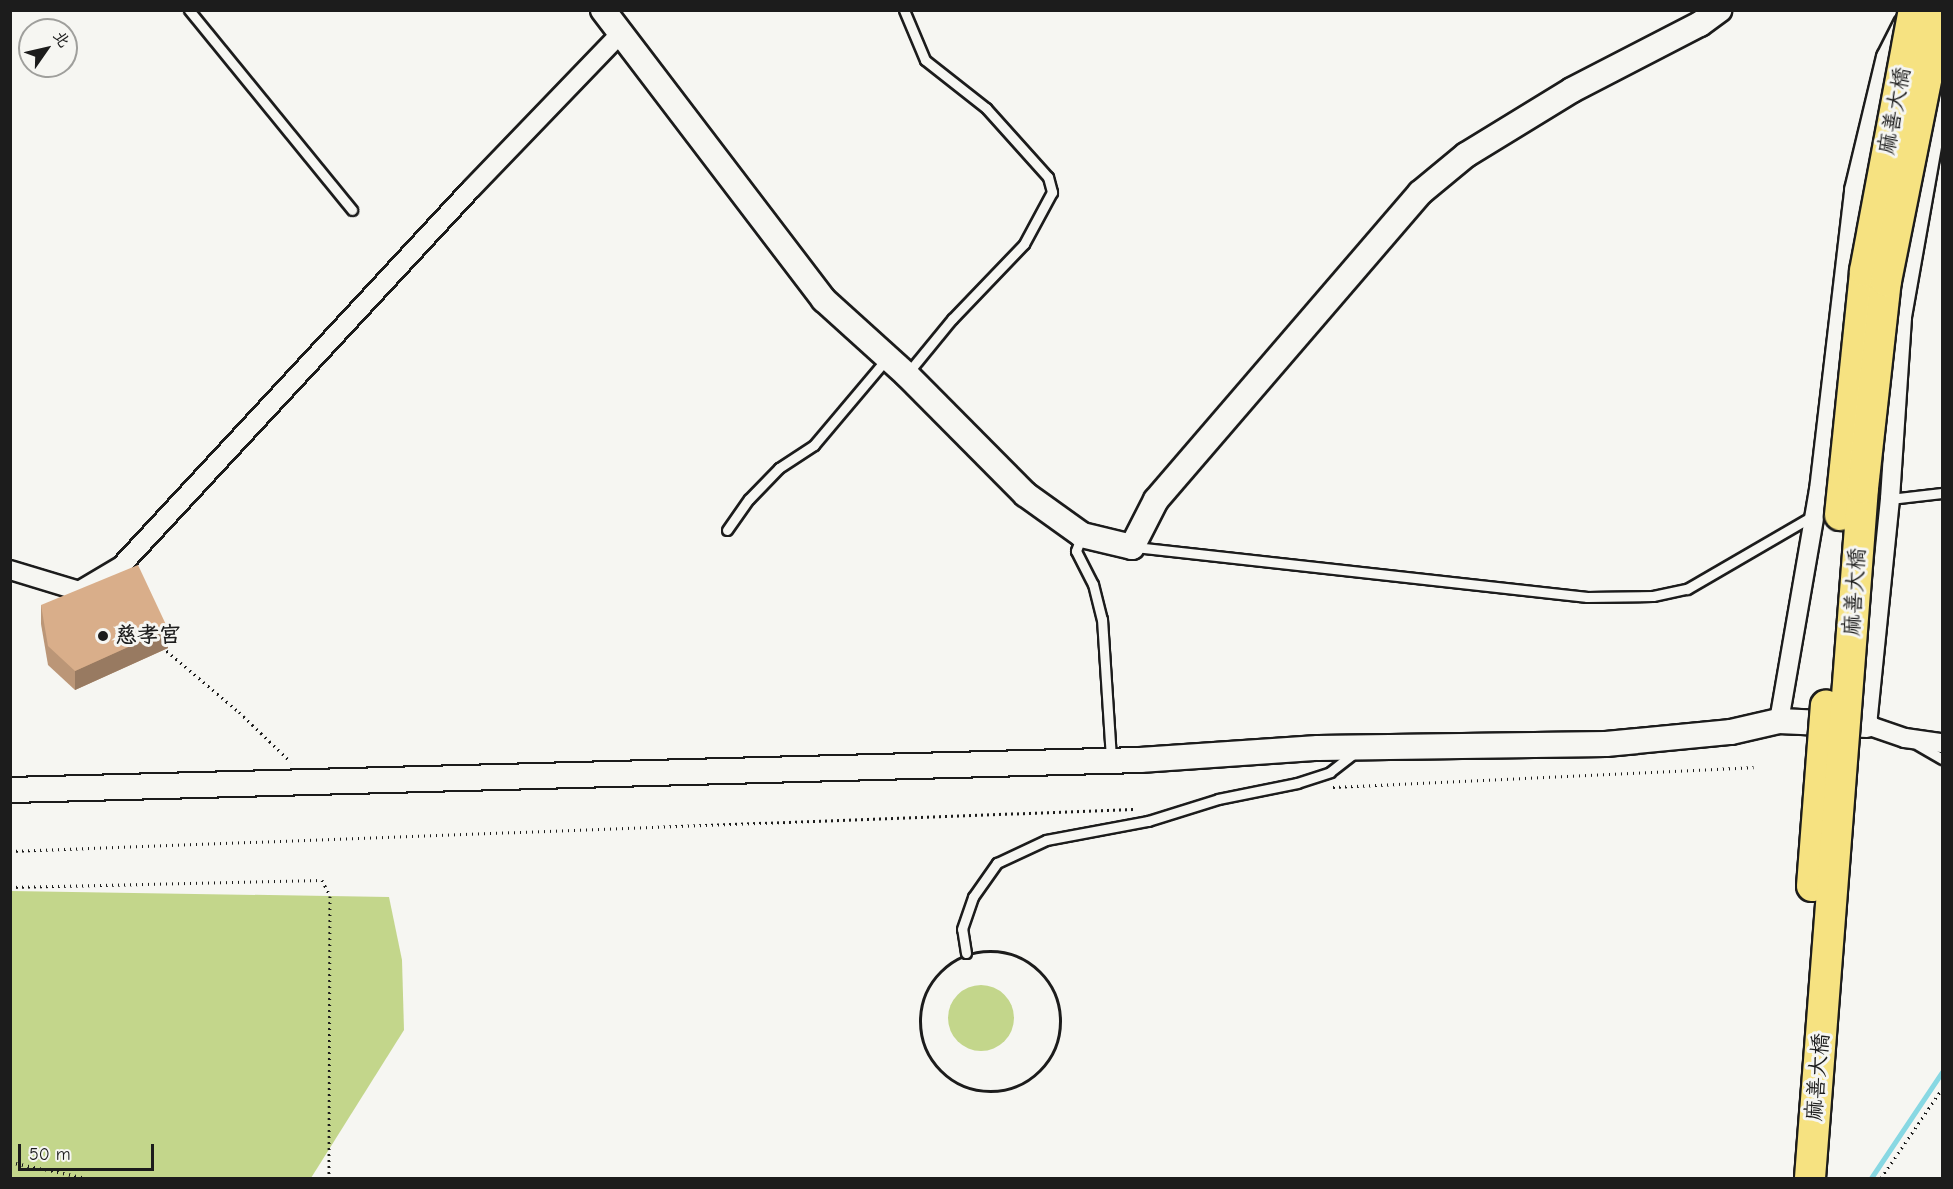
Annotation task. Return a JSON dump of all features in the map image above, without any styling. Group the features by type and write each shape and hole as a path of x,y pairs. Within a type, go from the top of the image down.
{"main road":[{"name":"麻善大橋","path":"1790,1179 1844,466 1865,271 1914,10"},
{"name":"麻善大橋","path":"1810,1179 1863,488 1887,281 1940,10"}],"street":[{"path":"603,10 824,300 907,375 1025,494 1082,536 1132,547 1156,500 1420,193 1466,155 1572,90 1700,24 1719,10"},
{"path":"1779,721 1815,514 1854,190 1886,57 1909,10"},
{"path":"1940,10 1942,25"},
{"path":"10,570 79,591 121,566 471,189 620,34"},
{"path":"1867,725 1890,499 1902,318 1919,205 1942,90"},
{"path":"10,790 1111,759 1359,748 1606,744 1731,732 1779,721 1867,725 1905,738 1942,743"}],"lane":[{"path":"189,10 352,210"},
{"path":"904,10 925,60 986,108 1048,177 1052,192 1024,244 952,319 907,375"},
{"path":"727,530 749,499 779,468 814,445 888,357"},
{"path":"1890,499 1942,493"},
{"path":"1132,547 1587,597 1653,596 1687,590 1815,514"},
{"path":"1082,536 1076,551 1093,584 1102,619 1111,759"},
{"path":"1905,738 1942,759"},
{"path":"966,953 962,929 973,897 997,863 1046,840 1148,821 1218,799 1297,783 1330,772 1359,748"}],"path":[{"path":"154,640 239,711 310,780"},
{"path":"1297,783 1309,788 1754,768"},
{"path":"10,851 1135,808"},
{"path":"10,887 322,880 330,896 329,1179"},
{"path":"991,951 1029,963 1046,980 1058,1002 1060,1026 1055,1048 1042,1069 1023,1083 1000,1091 976,1090 958,1083 939,1069 925,1048 920,1024 930,986 946,967 966,953 991,951"},
{"path":"1881,1179 1942,1089"},
{"path":"10,1162 86,1179"}],"green space":[{"path":"11,891 389,897 402,960 404,1030 311,1178 11,1178"},
{"path":"981,985 994,988 1004,995 1011,1005 1014,1018 1011,1031 1004,1041 994,1048 981,1051 968,1048 958,1041 951,1031 948,1018 951,1005 958,995 968,988"}],"building":[{"name":"慈孝宮","path":"138,565 168,629 75,671 48,646 41,605"}],"waterway":[{"path":"1871,1178 1942,1072"}],"place":[{"name":"慈孝宮","path":"103,636"}]}
